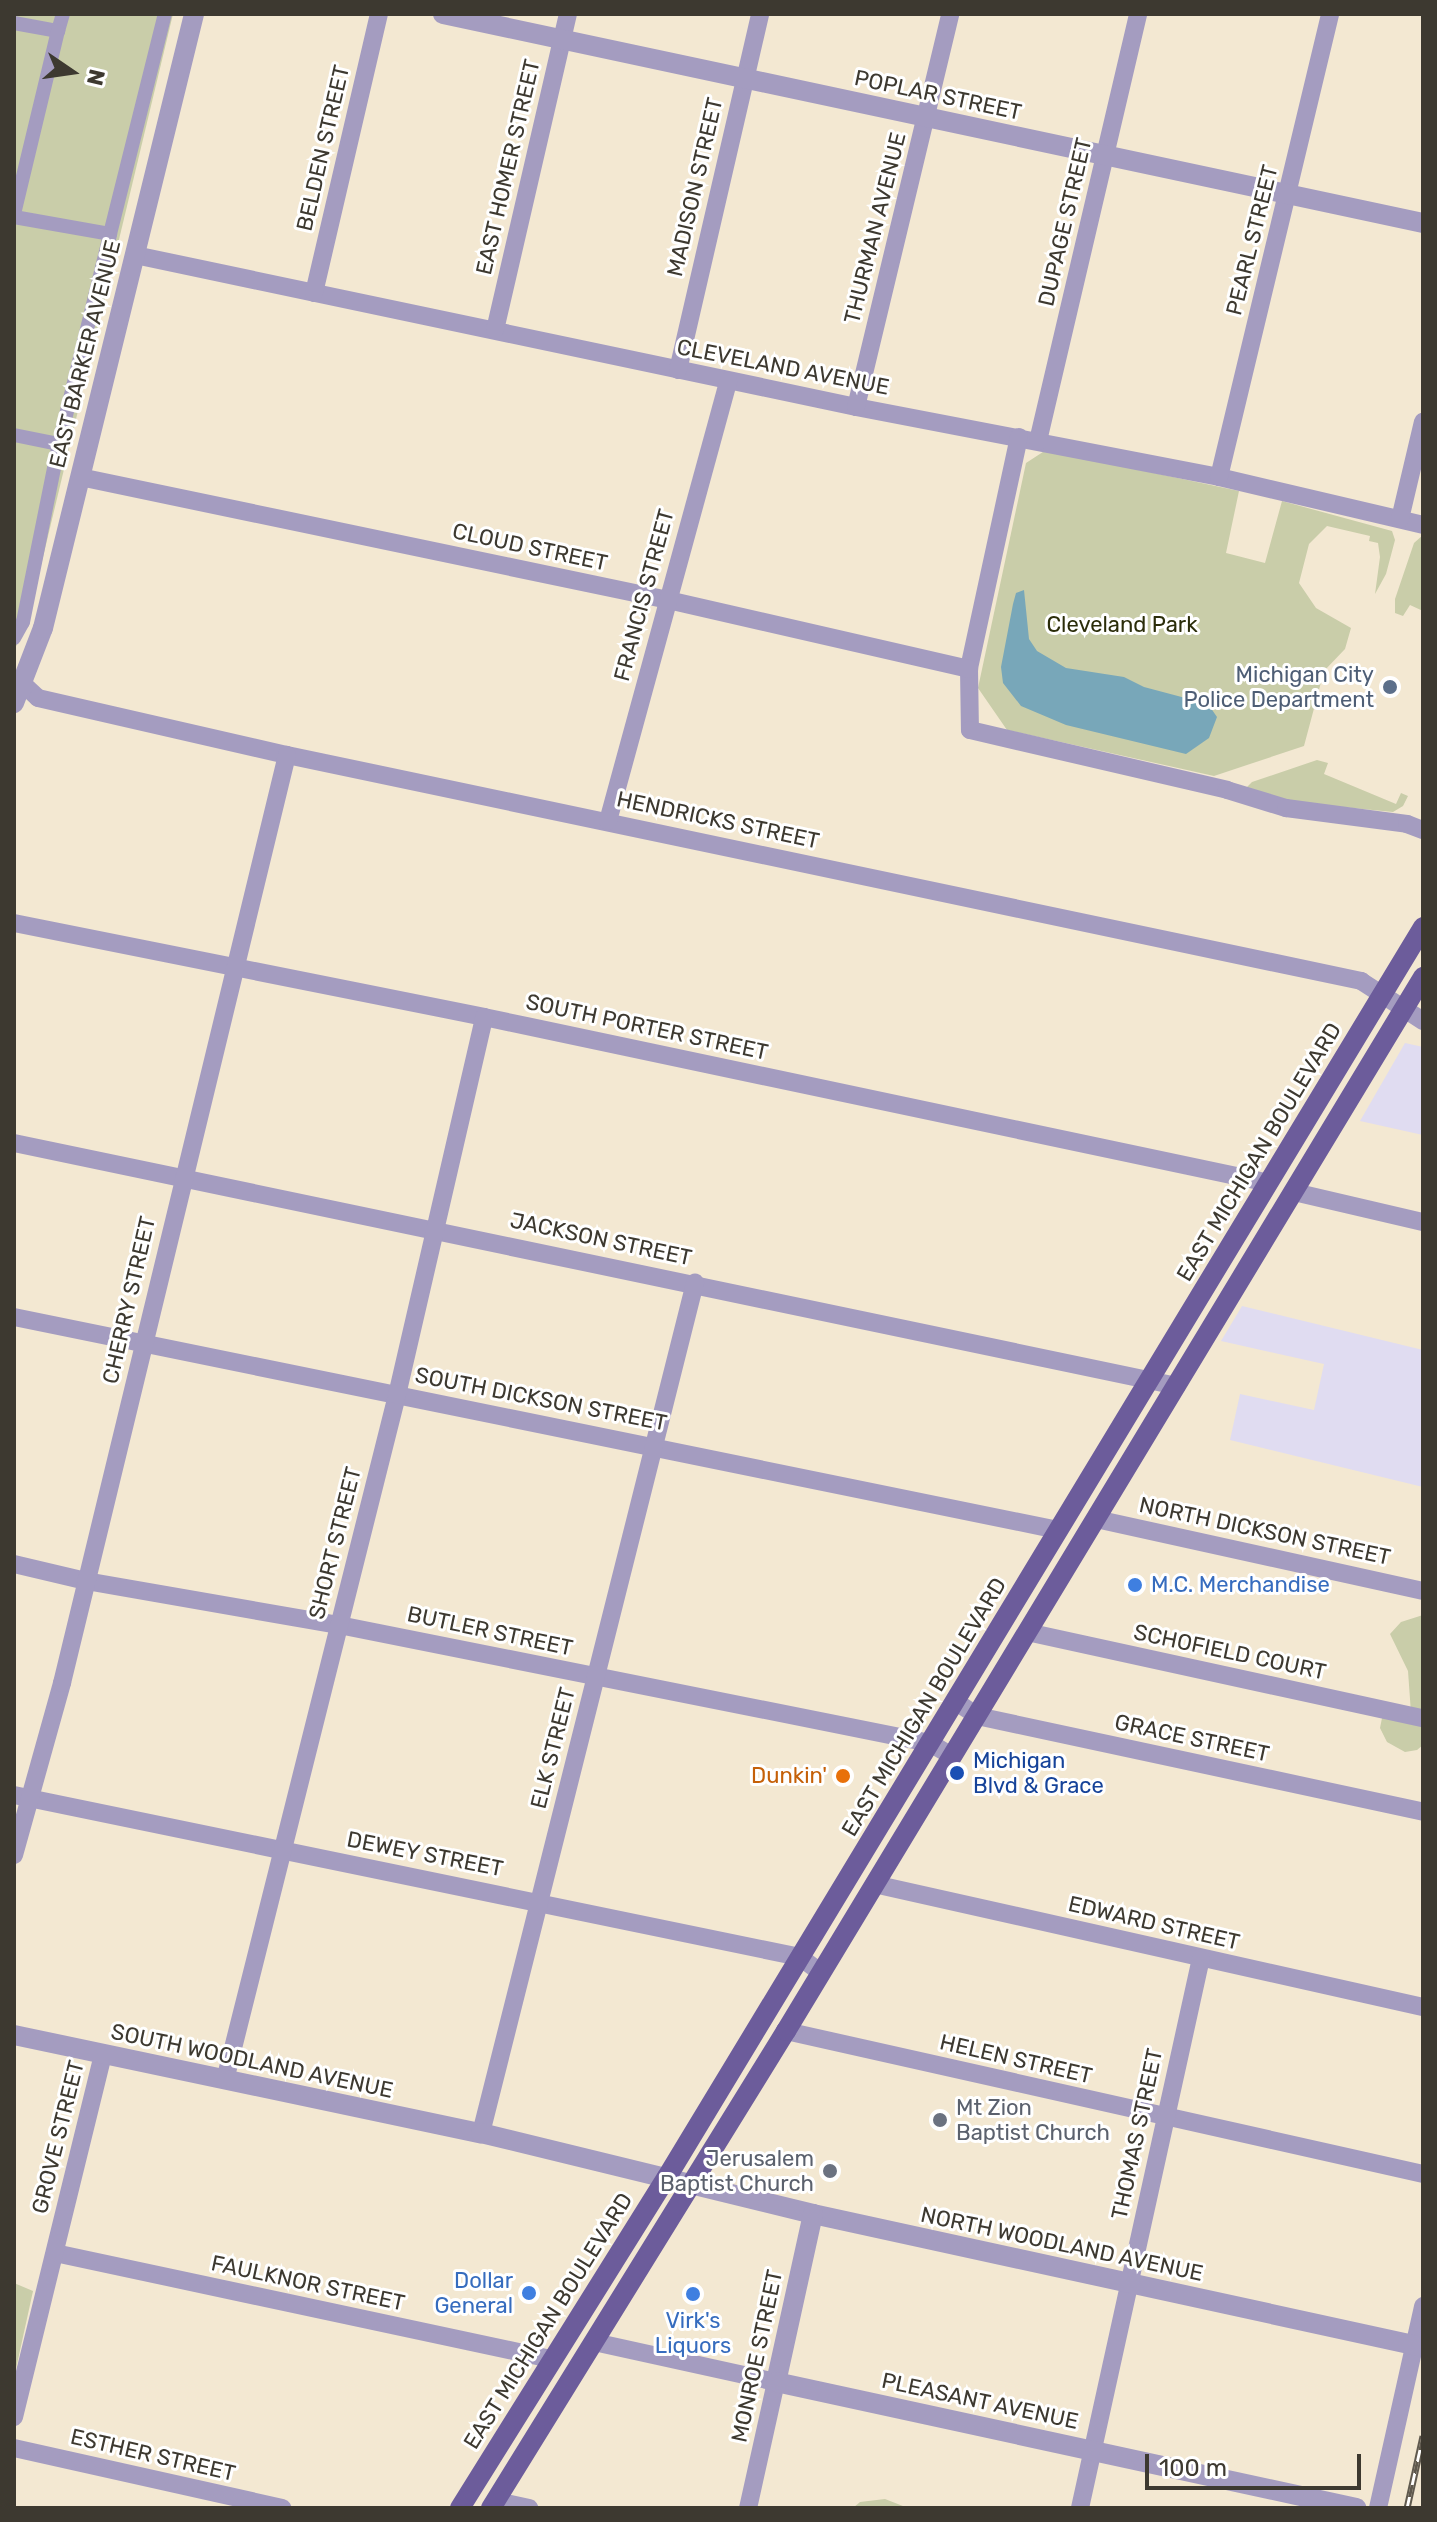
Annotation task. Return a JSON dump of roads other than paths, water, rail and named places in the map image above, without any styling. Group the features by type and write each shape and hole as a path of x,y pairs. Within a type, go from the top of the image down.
{"main road":[{"name":"EAST MICHIGAN BOULEVARD","path":"460,2508 667,2177 1423,927"},
{"path":"493,2504 786,2031 1423,977"}],"street":[{"path":"63,14 14,215 110,234"},
{"path":"14,638 23,622 59,444 165,14"},
{"name":"EAST BARKER AVENUE","path":"14,703 18,680 43,628 194,14"},
{"name":"BELDEN STREET","path":"314,293 379,14"},
{"name":"POPLAR STREET","path":"443,14 1423,223"},
{"name":"EAST HOMER STREET","path":"495,330 568,14"},
{"name":"MADISON STREET","path":"678,370 760,14"},
{"name":"THURMAN AVENUE","path":"856,407 950,14"},
{"name":"DUPAGE STREET","path":"1038,441 1138,14"},
{"name":"PEARL STREET","path":"1219,477 1330,14"},
{"path":"14,23 58,31"},
{"name":"CLEVELAND AVENUE","path":"135,255 728,381 1219,477 1423,525"},
{"name":"FRANCIS STREET","path":"608,821 728,381"},
{"path":"1400,519 1423,422"},
{"path":"14,435 59,444"},
{"path":"1019,437 969,669 970,730 1227,790 1286,808 1407,824 1423,830"},
{"name":"CLOUD STREET","path":"80,477 668,600 969,669"},
{"name":"HENDRICKS STREET","path":"18,680 38,698 287,755 1361,981 1423,1021"},
{"name":"CHERRY STREET","path":"14,1855 22,1796 86,1581 287,755"},
{"name":"SOUTH PORTER STREET","path":"14,923 484,1017 1269,1183"},
{"name":"SHORT STREET","path":"225,2080 397,1395 484,1017"},
{"name":"JACKSON STREET","path":"14,1143 1177,1386"},
{"path":"1294,1192 1423,1222"},
{"name":"ELK STREET","path":"481,2133 695,1283"},
{"name":"SOUTH DICKSON STREET","path":"14,1317 1058,1530"},
{"name":"NORTH DICKSON STREET","path":"1096,1519 1423,1591"},
{"name":"BUTLER STREET","path":"14,1564 86,1581 339,1625 930,1743 952,1756"},
{"name":"SCHOFIELD COURT","path":"1027,1632 1423,1718"},
{"name":"GRACE STREET","path":"955,1701 977,1716 1423,1812"},
{"name":"DEWEY STREET","path":"22,1796 800,1957 821,1973"},
{"name":"EDWARD STREET","path":"874,1884 1423,2007"},
{"name":"THOMAS STREET","path":"1080,2508 1201,1958"},
{"name":"HELEN STREET","path":"786,2031 1423,2174"},
{"name":"SOUTH WOODLAND AVENUE","path":"14,2035 481,2133 667,2177"},
{"name":"GROVE STREET","path":"14,2417 103,2055"},
{"name":"NORTH WOODLAND AVENUE","path":"667,2177 813,2214 1418,2346"},
{"name":"MONROE STREET","path":"748,2508 813,2214"},
{"name":"FAULKNOR STREET","path":"55,2253 551,2359"},
{"path":"1378,2508 1418,2346 1423,2306"},
{"name":"PLEASANT AVENUE","path":"594,2342 1356,2508"},
{"name":"ESTHER STREET","path":"14,2448 282,2508"},
{"path":"493,2504 529,2508"}],"water":[{"path":"1024,590 1029,639 1037,651 1066,668 1124,677 1144,687 1208,704 1217,717 1209,738 1186,754 1066,725 1021,706 1003,683 1001,667 1016,593"}],"railway":[{"path":"1407,2508 1423,2436"}],"place":[{"name":"Michigan City Police Department","path":"1390,687"},
{"name":"M.C. Merchandise","path":"1135,1585"},
{"name":"Michigan Blvd & Grace","path":"957,1773"},
{"name":"Dunkin'","path":"843,1776"},
{"name":"Mt Zion Baptist Church","path":"940,2120"},
{"name":"Jerusalem Baptist Church","path":"830,2171"},
{"name":"Dollar General","path":"529,2293"},
{"name":"Virk's Liquors","path":"693,2294"}],"park label":[{"name":"Cleveland Park","path":"1122,625"}]}
